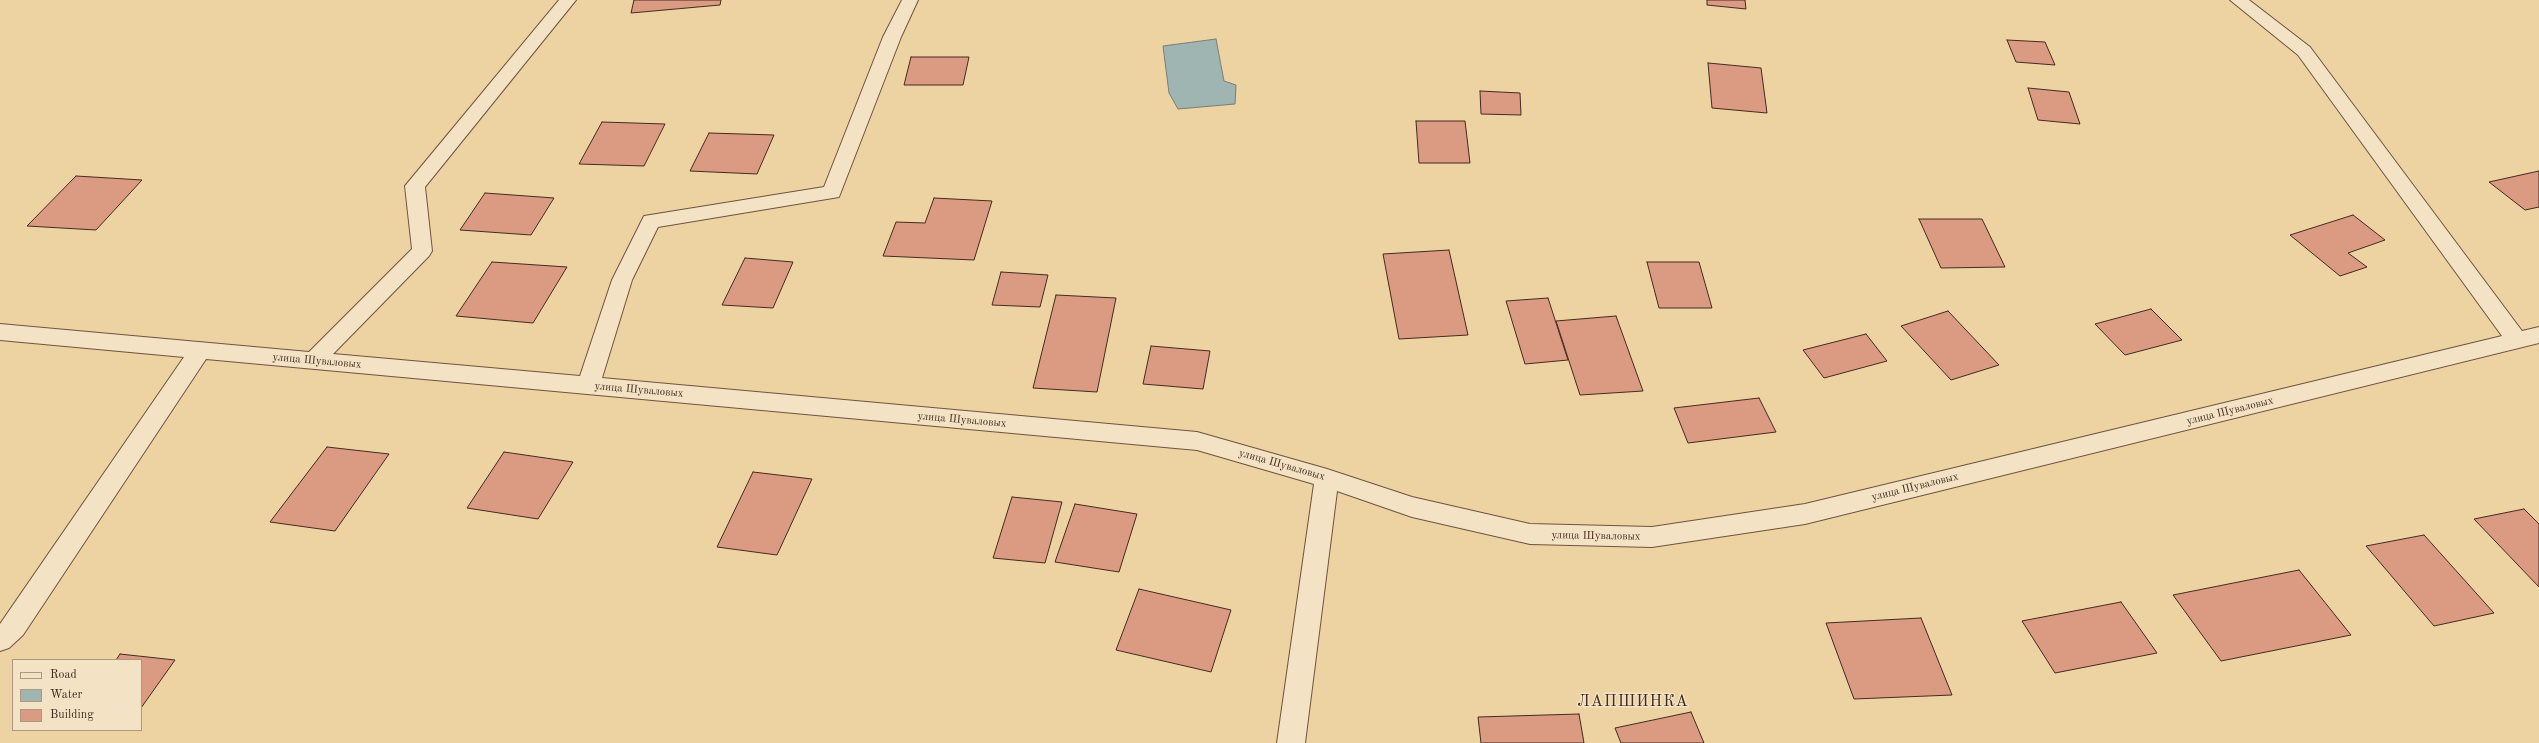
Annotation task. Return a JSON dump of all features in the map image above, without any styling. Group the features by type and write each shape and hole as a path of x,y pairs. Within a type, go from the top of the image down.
{"street":[{"path":"313,361 422,251 415,186 568,0"},
{"path":"588,386 622,280 651,221 832,192 892,37 910,0"},
{"path":"2238,0 2304,51 2517,341"},
{"name":"улица Шуваловых","path":"0,332 1197,441 1327,478 1412,507 1530,534 1652,536 1805,514 2539,335"},
{"path":"0,640 14,627 200,351"},
{"path":"1291,743 1327,478"}],"water":[{"path":"1216,39 1224,81 1236,85 1235,104 1178,109 1169,93 1163,46"}],"building":[{"path":"634,0 721,0 720,5 631,13"},
{"path":"1707,0 1745,0 1746,9 1707,5"},
{"path":"2007,40 2045,42 2055,65 2016,62"},
{"path":"911,57 969,57 963,85 904,85"},
{"path":"1708,63 1761,68 1767,113 1712,108"},
{"path":"2028,88 2069,92 2080,124 2038,120"},
{"path":"1480,91 1520,93 1521,115 1481,114"},
{"path":"1416,121 1465,121 1470,163 1419,163"},
{"path":"602,122 665,124 644,166 579,164"},
{"path":"709,133 774,135 757,174 690,171"},
{"path":"2539,171 2539,207 2525,210 2489,182"},
{"path":"76,176 142,180 96,230 27,226"},
{"path":"485,193 554,198 531,235 460,230"},
{"path":"934,198 992,201 974,260 883,256 896,222 925,223"},
{"path":"2353,215 2385,240 2348,253 2367,267 2340,276 2290,235"},
{"path":"1919,219 1982,219 2005,267 1941,268"},
{"path":"1449,250 1468,335 1399,339 1383,254"},
{"path":"745,258 793,262 773,308 722,305"},
{"path":"492,262 567,267 533,323 456,316"},
{"path":"1647,262 1699,262 1712,308 1659,308"},
{"path":"1001,272 1048,275 1040,307 992,305"},
{"path":"1056,295 1116,298 1097,392 1033,388"},
{"path":"1548,298 1568,360 1525,364 1506,301"},
{"path":"2151,309 2182,340 2125,355 2095,324"},
{"path":"1948,311 1999,365 1951,380 1901,326"},
{"path":"1616,316 1643,391 1580,395 1556,321"},
{"path":"1866,334 1887,361 1824,378 1803,350"},
{"path":"1151,346 1210,351 1203,389 1143,384"},
{"path":"1759,398 1776,432 1688,443 1674,408"},
{"path":"327,447 389,454 335,531 270,522"},
{"path":"504,452 573,462 538,519 467,508"},
{"path":"753,472 812,479 777,555 717,547"},
{"path":"1012,497 1062,502 1045,563 993,558"},
{"path":"1075,504 1137,514 1119,572 1055,562"},
{"path":"2524,509 2539,524 2539,587 2474,519"},
{"path":"2424,535 2494,613 2434,626 2366,546"},
{"path":"2299,570 2351,635 2221,661 2173,595"},
{"path":"1139,589 1231,610 1211,672 1116,650"},
{"path":"2121,602 2157,653 2055,673 2022,621"},
{"path":"1921,618 1952,695 1854,699 1826,623"},
{"path":"120,654 175,660 142,707 142,659 117,659"},
{"path":"1691,712 1704,743 1621,743 1615,728"},
{"path":"1579,714 1584,743 1481,743 1478,717"}],"district":[{"name":"ЛАПШИНКА","path":"1633,702"}]}
